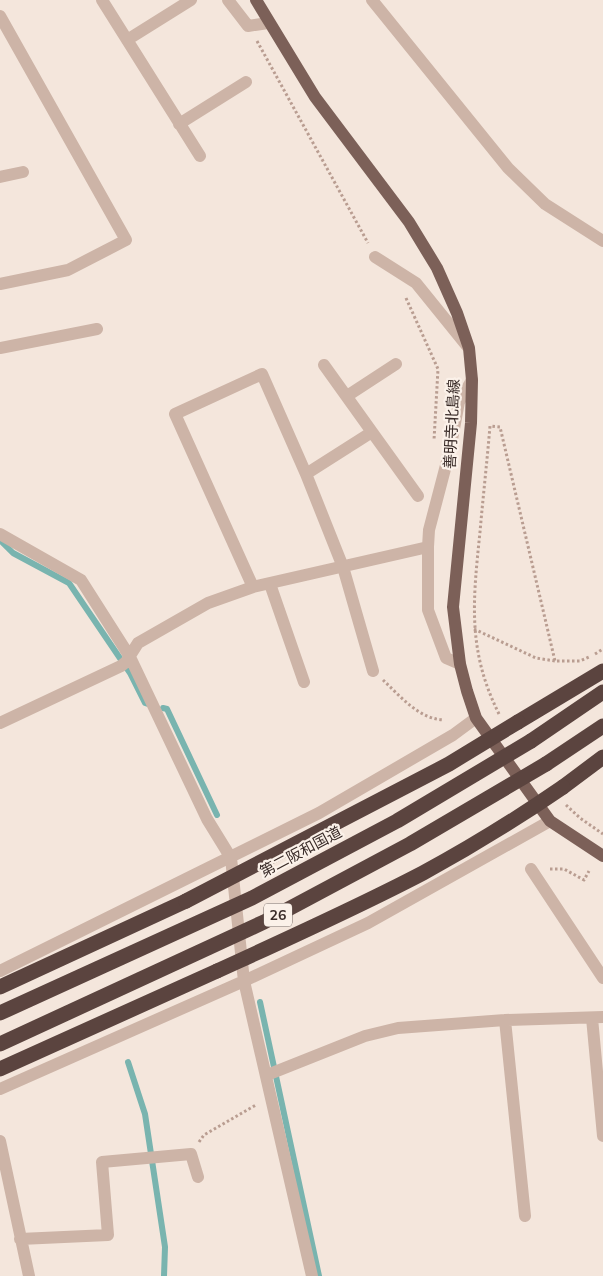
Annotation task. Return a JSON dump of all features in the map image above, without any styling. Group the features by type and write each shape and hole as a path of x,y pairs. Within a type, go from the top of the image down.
{"highway":[{"path":"0,987 186,900 449,764 603,671"},
{"name":"第二阪和国道","path":"0,1013 252,898 397,821 531,740 603,692"},
{"name":"26","path":"0,1044 264,922 402,849 546,764 603,726"},
{"name":"26","path":"0,1069 354,908 425,872 520,816 603,757"}],"main road":[{"name":"善明寺北島線","path":"256,0 268,23 315,97 409,222 437,268 457,313 469,348 472,380 471,423 453,607 460,664 476,718 550,821 603,856"}],"street":[{"path":"102,0 200,156"},
{"path":"127,40 191,0"},
{"path":"228,0 248,26 268,23"},
{"path":"372,0 508,168 546,204 603,241"},
{"path":"0,16 126,240 68,270 0,284"},
{"path":"179,124 246,82"},
{"path":"0,177 24,172"},
{"path":"375,257 416,283 469,348"},
{"path":"0,348 97,329"},
{"path":"347,396 396,364"},
{"path":"324,365 418,496"},
{"path":"253,587 175,414 262,374 306,474 343,567 373,671"},
{"path":"460,664 446,658 428,610 428,546 429,530 450,450 458,402 472,380"},
{"path":"306,474 372,432"},
{"path":"1,535 81,580 126,662 207,819 231,858 244,981 273,1073 272,1096 312,1276"},
{"path":"0,723 126,662 138,643 208,603 253,587 428,546"},
{"path":"270,584 304,682"},
{"path":"0,971 319,813 453,735 476,718"},
{"path":"0,1089 244,981 368,923 550,821"},
{"path":"531,869 603,978"},
{"path":"273,1073 365,1036 398,1028 505,1020 598,1017 603,1136"},
{"path":"505,1020 525,1216"},
{"path":"0,1142 9,1176 28,1276"},
{"path":"20,1239 108,1235 102,1162 191,1154 198,1177"}],"path":[{"path":"248,26 375,257"},
{"path":"393,268 438,369 434,445"},
{"path":"486,685 480,665 472,602 490,426 500,426 554,661"},
{"path":"474,629 536,658 554,661 580,661 603,649"},
{"path":"373,671 414,708 431,720 444,720"},
{"path":"531,869 564,869 584,880 589,871"},
{"path":"191,1154 204,1135 272,1096"}],"waterway":[{"path":"0,540 13,553 69,583 130,673 145,703 148,704"},
{"path":"163,708 167,709 217,815"},
{"path":"260,1002 319,1276"},
{"path":"128,1062 145,1114 165,1247 164,1276"}]}
